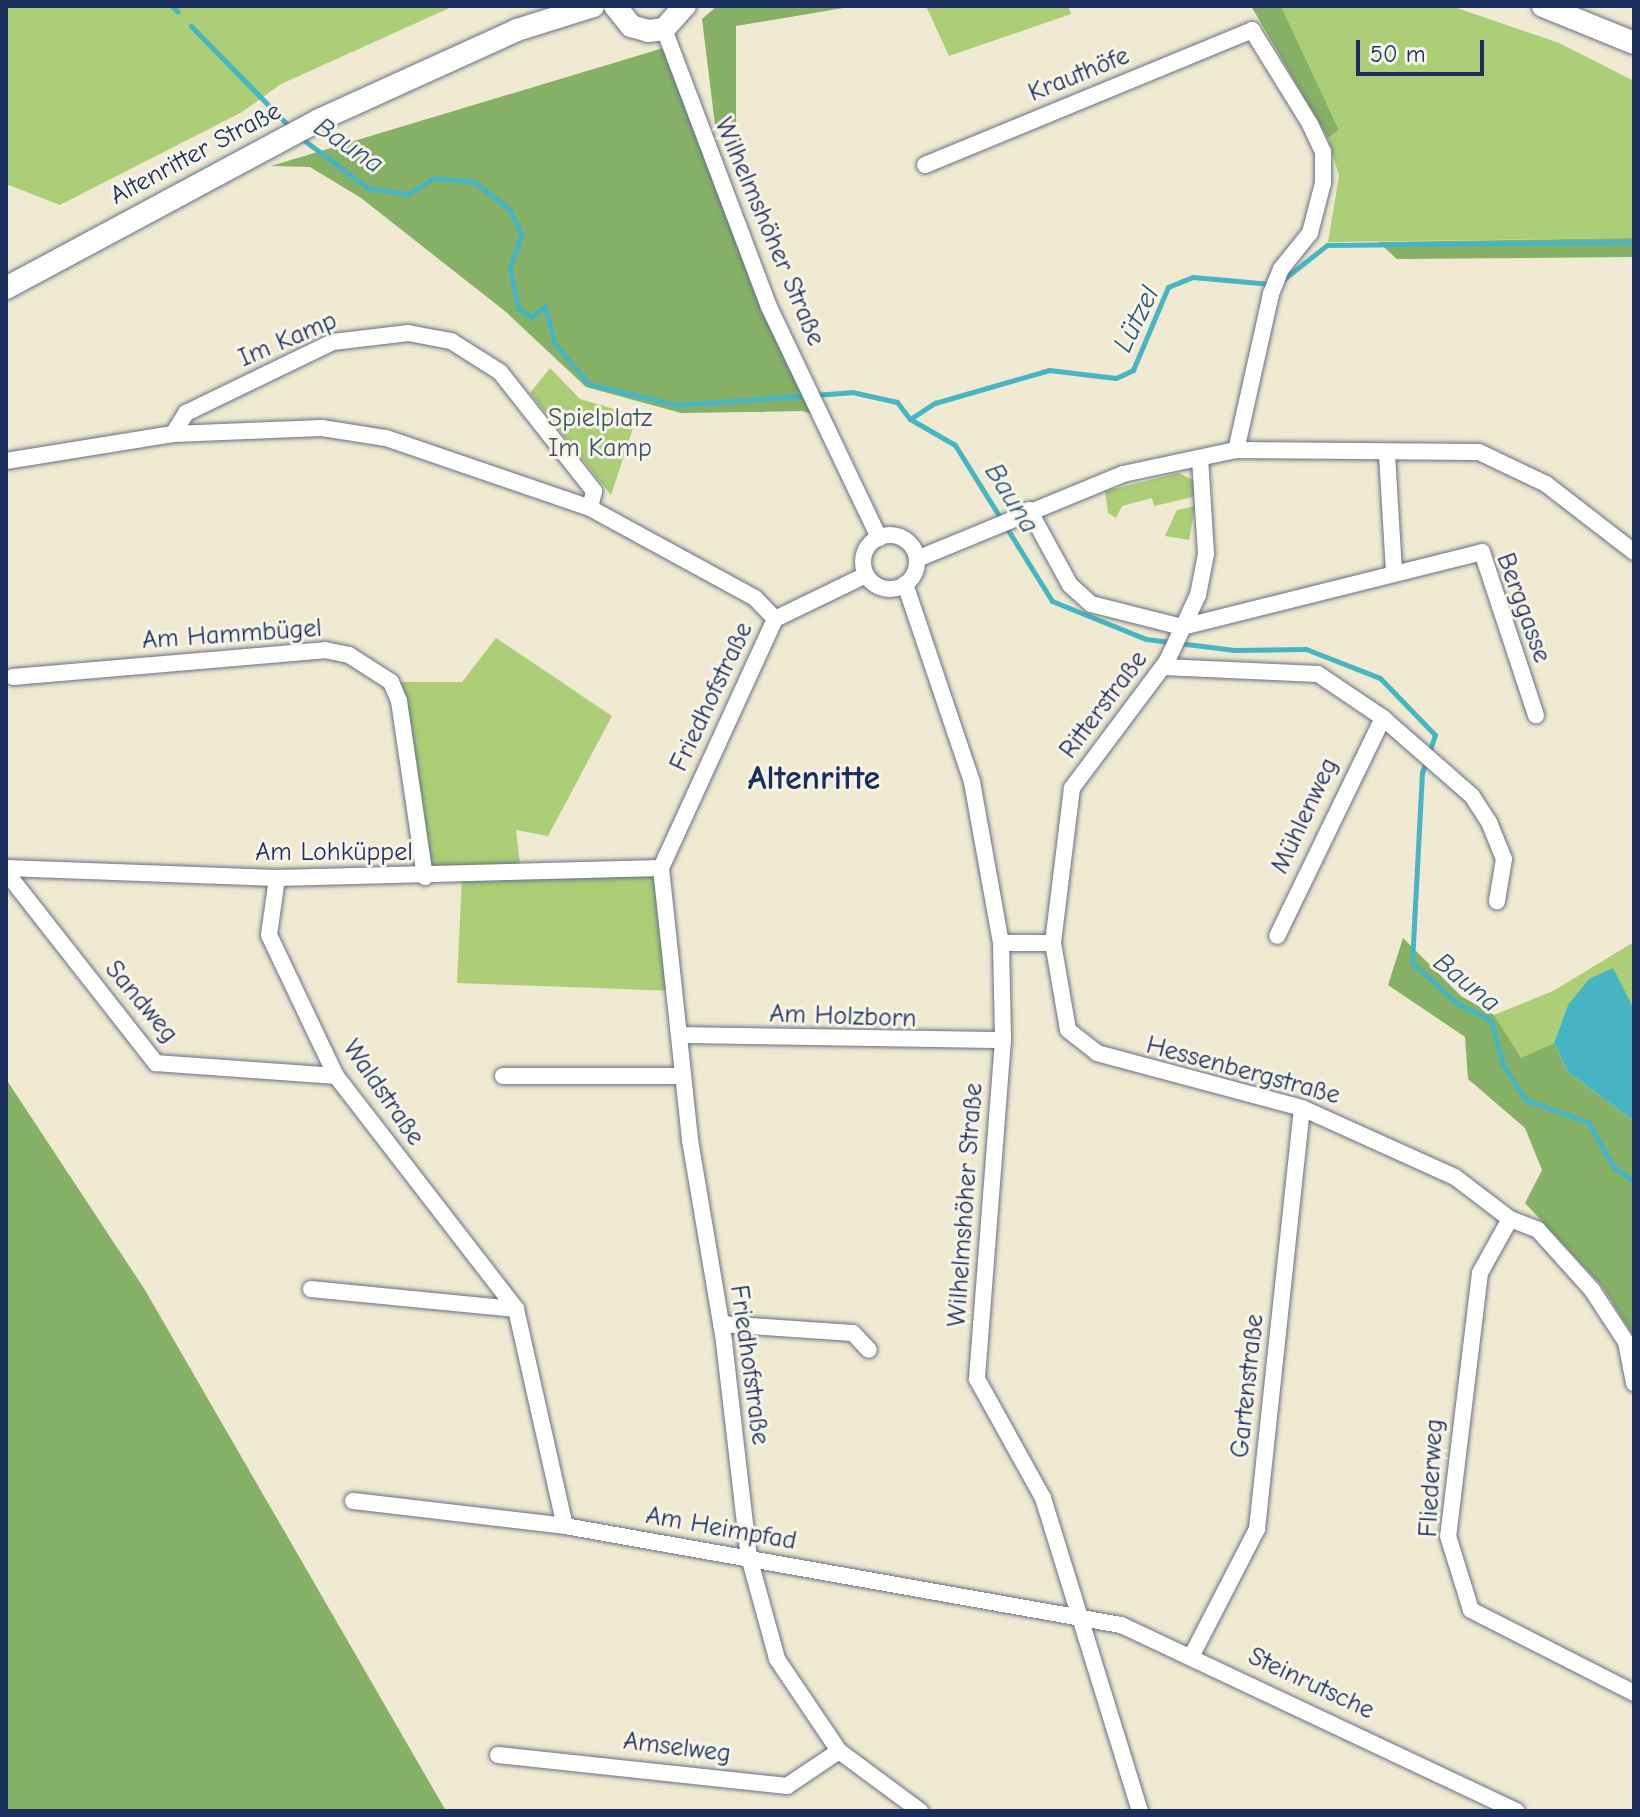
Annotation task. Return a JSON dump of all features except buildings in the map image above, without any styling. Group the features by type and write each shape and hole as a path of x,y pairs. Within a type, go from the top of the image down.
{"main road":[{"name":"Altenritter Straße","path":"6,288 319,120 517,30 593,6"},
{"path":"615,6 631,26 664,29 685,6"},
{"path":"1543,6 1634,43"}],"street":[{"name":"Wilhelmshöher Straße","path":"664,29 769,307 827,418 879,538"},
{"name":"Krauthöfe","path":"925,165 1252,30 1323,152 1310,233 1281,269 1271,294 1236,450"},
{"name":"Im Kamp","path":"173,434 186,413 333,342 408,333 451,341 500,372 594,491 590,508"},
{"path":"6,461 173,434 322,428 386,438 590,508 755,598 775,619 866,575"},
{"path":"866,575 878,586 905,584 917,559 1011,517 1123,474 1236,450 1387,454 1479,452 1546,484 1634,552"},
{"path":"1387,454 1394,572"},
{"name":"Ritterstraße","path":"1068,1030 1053,943 1072,788 1166,661 1198,595 1206,554 1200,458"},
{"path":"1029,510 1070,585 1091,604 1180,631"},
{"path":"866,575 868,544 879,538 902,536 917,559"},
{"name":"Berggasse","path":"1180,631 1394,572 1482,552 1536,715"},
{"name":"Wilhelmshöher Straße","path":"905,584 972,782 1001,943 1003,1040 977,1379 1043,1498 1078,1620 1140,1811"},
{"name":"Friedhofstraße","path":"775,619 661,868 683,1076 721,1324 749,1557 777,1659 839,1751 920,1811"},
{"name":"Am Hammbügel","path":"13,677 325,650 349,655 391,682 399,701 425,877"},
{"path":"1166,661 1318,674 1383,718 1440,766 1489,822 1504,859 1497,901"},
{"name":"Mühlenweg","path":"1277,936 1383,718"},
{"name":"Am Lohküppel","path":"6,870 277,878 425,877 661,868"},
{"name":"Sandweg","path":"6,870 156,1063 336,1076"},
{"name":"Waldstraße","path":"277,878 269,935 336,1076 516,1309 565,1526"},
{"path":"1001,943 1053,943"},
{"name":"Hessenbergstraße","path":"1068,1030 1081,1045 1138,1067 1302,1108 1406,1151 1510,1219 1538,1230 1592,1290 1626,1342 1634,1383"},
{"name":"Am Holzborn","path":"681,1035 1003,1040"},
{"path":"503,1076 683,1076"},
{"name":"Gartenstraße","path":"1192,1655 1257,1529 1302,1108"},
{"name":"Fliederweg","path":"1510,1219 1480,1273 1448,1536 1471,1610 1634,1693"},
{"path":"311,1289 516,1309"},
{"path":"721,1324 853,1333 869,1350"},
{"name":"Am Heimpfad","path":"353,1501 565,1526 749,1557 1078,1620"},
{"name":"Steinrutsche","path":"1078,1620 1121,1625 1192,1655 1516,1811"},
{"name":"Amselweg","path":"498,1755 787,1786 839,1751"}],"green space":[{"path":"6,6 454,6 281,84 242,112 60,205 6,184"},
{"path":"717,6 855,6 736,26 736,127 715,125 702,19"},
{"path":"926,6 1068,6 1071,14 949,56"},
{"path":"1251,6 1281,6 1339,130 1328,138"},
{"path":"1281,6 1451,6 1559,43 1634,81 1634,238 1328,242 1339,176 1328,138 1339,130"},
{"path":"670,46 706,149 827,418 802,411 681,413 586,387 506,312 361,198 310,167 271,166"},
{"path":"1634,238 1634,257 1397,259 1378,242"},
{"name":"Spielplatz Im Kamp","path":"550,368 580,399 637,416 611,495 530,393"},
{"path":"1179,473 1193,480 1197,496 1154,506 1152,498 1122,506 1116,518 1108,513 1105,491"},
{"path":"1195,506 1189,540 1165,536 1177,510"},
{"path":"496,638 612,716 548,836 516,830 521,873 661,868 675,991 457,983 462,876 425,877 391,682 462,682"},
{"path":"1403,938 1461,996 1494,1015 1521,1058 1554,1043 1568,1072 1634,1121 1634,1337 1602,1286 1525,1203 1542,1170 1525,1128 1468,1079 1465,1037 1388,985"},
{"path":"1634,942 1634,1009 1631,1003 1568,1005 1554,1043 1521,1059 1494,1015 1553,991"},
{"path":"6,1079 145,1290 446,1811 6,1811"}],"water":[{"path":"1613,968 1634,1009 1634,1121 1568,1072 1554,1043 1568,1005 1589,979"}],"waterway":[{"name":"Bauna","path":"172,6 178,12"},
{"name":"Bauna","path":"191,26 291,128"},
{"name":"Bauna","path":"301,138 368,188 408,194 434,178 475,182 509,209 522,234 510,267 518,308 531,317 545,306 554,343 589,384 677,405 852,392 897,402 910,419 955,445 1052,601 1146,639 1234,650 1306,649 1380,678 1435,735 1422,772 1412,963 1458,1004 1491,1020 1503,1065 1526,1100 1588,1122 1613,1166 1634,1182"},
{"name":"Lützel","path":"1280,282 1327,245 1634,242"},
{"name":"Lützel","path":"910,419 935,403 1049,370 1116,378 1133,370 1168,287 1193,277 1271,284"}],"district":[{"name":"Altenritte","path":"814,779"}]}
